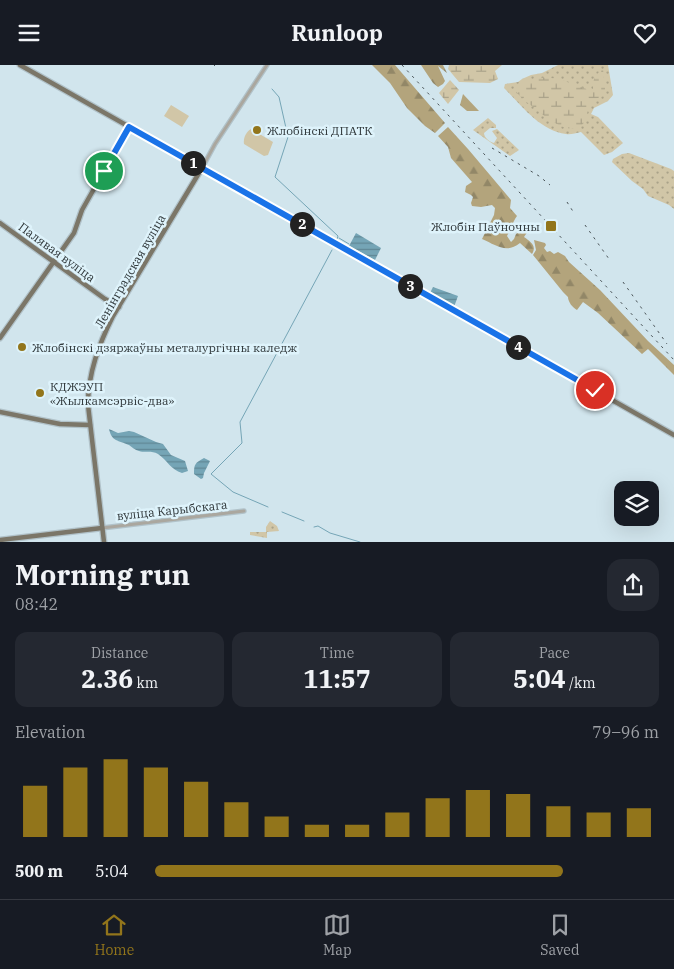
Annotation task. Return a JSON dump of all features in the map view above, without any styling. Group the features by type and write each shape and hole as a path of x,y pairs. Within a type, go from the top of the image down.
{"main road":[{"path":"20,65 674,435"},
{"path":"0,338 74,233 82,210 129,127"},
{"name":"Ленінградская вуліца","path":"104,541 90,425 88,395 91,372 103,338 119,306 202,168"},
{"name":"Палявая вуліца","path":"0,223 102,296 119,306"},
{"path":"0,412 60,424 90,425"},
{"path":"0,540 102,527"}],"street":[{"name":"Ленінградская вуліца","path":"202,168 215,144 268,65"},
{"name":"вуліца Карыбскага","path":"102,527 244,511"}],"green space":[{"path":"372,65 395,65 445,123 435,133 425,126 407,108 390,83"},
{"path":"421,65 443,65 447,73 438,66 445,81 443,84 438,87 433,83"},
{"path":"449,65 502,65 495,71 498,79 490,83 459,82 448,69"},
{"path":"558,65 608,65 613,95 608,101 594,108 591,114 598,117 623,143 612,152 604,155 581,132 568,134 557,132 539,123 504,88 505,84 518,82"},
{"path":"603,69 605,89 603,96 593,100 588,105 586,118 582,125 576,129 560,126 552,121 525,101 516,91 520,83 532,79 545,78 558,79 593,90 595,78"},
{"path":"450,80 459,90 448,104 439,93"},
{"path":"463,94 479,111 467,111 460,105"},
{"path":"171,105 189,116 182,127 164,116"},
{"path":"488,118 496,125 496,128 490,128 484,133 486,138 494,143 497,138 492,131 497,129 519,150 510,156 473,130"},
{"path":"448,127 511,200 510,208 517,216 507,236 511,242 516,234 525,228 528,231 524,237 534,246 532,254 520,243 506,248 496,246 482,239 494,215 495,208 492,205 472,206 473,197 465,192 466,186 472,182 451,158 448,147 438,136"},
{"path":"251,129 273,142 268,155 264,156 244,144 245,135"},
{"path":"629,153 674,171 674,209 648,196 643,189 612,162 613,159 622,154"},
{"path":"534,240 545,243 544,248 547,252 550,251 554,254 558,252 565,256 674,365 674,375 648,349 642,354 598,313 583,302 577,310 574,308 568,297 533,255 536,250"},
{"path":"270,521 277,526 279,531 267,532 267,538 250,535 250,532 266,532 266,527"}],"water":[{"path":"356,233 381,248 375,260 349,246"},
{"path":"433,287 458,296 454,307 431,295"},
{"path":"109,429 118,433 134,432 163,444 171,455 185,461 188,471 178,472 158,454 138,451 116,440"},
{"path":"204,458 210,461 201,479 194,474 194,468"}],"waterway":[{"path":"272,89 279,97 288,137 275,177 338,236 336,242"},
{"path":"339,238 349,244"},
{"path":"268,507 233,492 211,474 242,443 240,422 332,250"},
{"path":"282,512 304,521"},
{"path":"314,527 318,526 330,533 360,542"}],"railway":[{"path":"402,65 674,360"},
{"path":"492,148 539,176 550,185"},
{"path":"567,202 574,213"},
{"path":"585,225 609,259"},
{"path":"623,282 667,344"}],"place":[{"name":"Жлобінскі ДПАТК","path":"257,130"},
{"name":"Жлобін Паўночны","path":"551,226"},
{"name":"Жлобінскі дзяржаўны металургічны каледж","path":"22,347"},
{"name":"КДЖЭУП «Жылкамсэрвіс-два»","path":"40,393"}],"route":[{"path":"104,171 129,127 595,390"}]}
